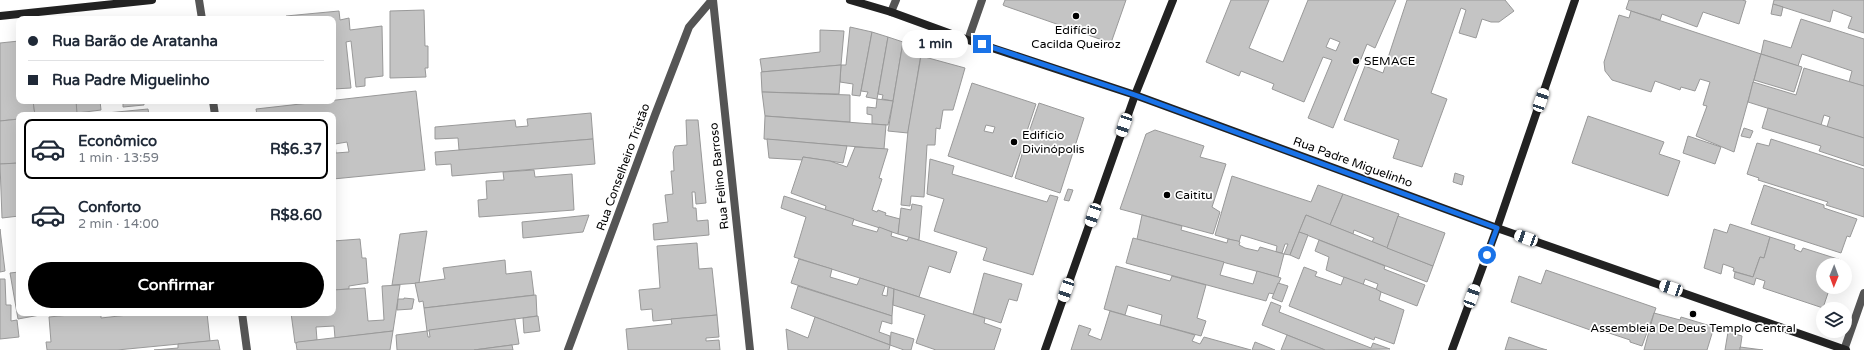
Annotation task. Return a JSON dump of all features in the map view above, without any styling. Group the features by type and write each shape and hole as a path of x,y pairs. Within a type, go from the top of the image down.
{"street":[{"path":"0,16 152,0"},
{"path":"199,0 202,16"},
{"name":"Rua Conselheiro Tristão","path":"568,350 655,115 690,27 713,0"},
{"name":"Rua Felino Barroso","path":"713,0 750,350"},
{"name":"Rua Padre Miguelinho","path":"850,0 891,12 968,40 1135,95 1497,228 1845,350"},
{"path":"891,12 896,0"},
{"path":"968,40 982,0"},
{"path":"1045,350 1135,95 1173,0"},
{"path":"1452,350 1497,228 1575,0"},
{"path":"1845,350 1864,293"},
{"path":"242,316 247,350"}],"building":[{"name":"Edifício Cacilda Queiroz","path":"1005,0 1126,0 1111,43 1005,6 1003,5"},
{"path":"1231,0 1269,0 1249,48 1283,62 1308,0 1396,0 1375,48 1367,44 1333,128 1308,118 1332,60 1323,57 1304,102 1272,89 1274,84 1241,71 1239,76 1206,62","holes":["1330,38 1340,42 1336,51 1326,47"]},
{"path":"1407,0 1505,0 1514,11 1499,22 1491,22 1482,19 1476,38 1459,33 1466,10 1461,8 1431,93 1447,99 1422,167 1393,158 1399,140 1344,120 1365,66 1383,73"},
{"path":"1629,0 1746,1 1739,24 1703,12 1697,27 1662,14 1660,20 1631,11 1626,9"},
{"path":"1774,0 1864,0 1864,33 1848,28 1852,17 1833,10 1830,22 1773,4"},
{"path":"1773,4 1783,7 1781,16 1771,14"},
{"path":"424,10 425,46 428,46 428,68 425,68 426,77 390,78 390,11"},
{"path":"339,11 340,20 349,18 350,30 382,26 383,76 365,78 365,86 356,87 351,41 346,42 351,88 336,89 336,16 286,16"},
{"path":"1631,11 1761,54 1734,152 1696,136 1707,106 1703,105 1710,82 1700,79 1695,91 1681,87 1680,90 1655,81 1651,92 1612,80 1605,71 1604,62 1619,15 1629,18"},
{"path":"1801,19 1864,39 1864,86 1849,82 1852,71 1802,54 1798,66 1761,54 1764,40 1791,48"},
{"path":"850,27 872,32 860,96 852,95 853,84 840,82 841,65 846,65"},
{"path":"820,30 844,31 841,65 762,72 760,59 820,52"},
{"path":"872,32 888,37 877,99 866,97 868,92 861,91"},
{"path":"888,37 903,42 893,101 882,99 883,95 878,94"},
{"path":"16,41 16,104 33,104 35,112 16,112 16,119 0,121 0,43"},
{"path":"903,42 922,48 908,133 888,131"},
{"path":"1761,54 1802,67 1794,92 1754,80"},
{"path":"921,56 965,68 953,110 943,110 940,129 936,128 935,145 927,145 924,197 911,196 910,206 901,205 908,131"},
{"path":"841,65 839,94 762,92 761,72"},
{"path":"1804,68 1864,86 1864,138 1827,127 1830,117 1824,115 1821,125 1748,102 1753,82 1796,95"},
{"name":"Edifício Divinópolis","path":"972,83 1036,104 1027,131 1029,132 1039,103 1084,118 1060,193 1015,178 1023,151 1021,151 1012,177 948,156","holes":["986,125 995,127 993,133 984,131"]},
{"path":"416,91 425,170 336,179 336,153 349,152 347,142 336,144 336,112 256,112 256,109 300,104 336,104 336,100"},
{"path":"762,92 850,95 850,122 765,116"},
{"path":"877,99 893,101 888,125 872,124 872,115 867,114 867,107 876,108"},
{"path":"33,104 76,104 78,112 35,112"},
{"path":"76,104 100,104 101,110 77,112"},
{"path":"123,104 144,104 144,105 123,107"},
{"path":"1768,108 1864,138 1864,166 1819,151 1821,146 1762,128"},
{"path":"148,109 148,112 117,112"},
{"path":"591,113 593,139 459,150 458,138 435,139 435,127 515,120 516,127 528,126 527,119"},
{"path":"765,116 886,125 884,149 764,139"},
{"path":"1588,116 1664,142 1659,154 1680,161 1668,196 1572,163"},
{"path":"16,119 16,163 0,164 0,121"},
{"path":"686,120 698,120 706,203 696,204 695,192 692,192 693,208 696,208 697,221 708,220 709,235 654,240 653,224 668,222 665,195 673,194 671,171 674,171 673,152 675,146 687,145"},
{"path":"1744,128 1753,131 1750,138 1741,136"},
{"path":"1155,130 1204,146 1200,157 1226,164 1212,207 1220,212 1213,234 1120,209 1146,134"},
{"path":"1688,136 1721,147 1715,164 1683,153"},
{"path":"593,139 595,164 452,176 451,164 436,165 435,152"},
{"path":"767,139 847,146 843,163 803,157 803,160 769,158"},
{"path":"1771,139 1864,169 1864,217 1826,205 1828,202 1758,180 1759,178 1747,174 1757,143 1769,146"},
{"path":"855,147 888,149 879,178 882,179 872,210 877,212 878,210 886,213 885,215 900,219 898,234 825,210 826,206 791,193 803,157 830,161 847,167"},
{"path":"930,159 954,166 952,174 1047,202 1050,195 1058,197 1033,275 983,260 987,248 934,231 944,199 927,194"},
{"path":"16,163 16,216 2,218 0,164"},
{"path":"534,170 535,177 572,174 574,210 479,217 478,200 487,199 486,181 504,180 503,172"},
{"path":"1455,173 1464,176 1462,185 1453,182"},
{"path":"1232,176 1311,202 1318,185 1343,194 1330,225 1306,215 1290,255 1284,254 1288,244 1285,244 1282,253 1276,252 1277,246 1241,235 1239,242 1215,235"},
{"path":"1764,185 1824,205 1824,208 1857,219 1850,237 1847,236 1841,253 1751,224"},
{"path":"1068,189 1073,190 1069,201 1064,200"},
{"path":"1343,194 1399,214 1387,248 1372,242 1374,238 1354,230 1353,234 1330,225"},
{"path":"784,196 854,219 852,225 877,232 879,227 892,232 891,236 907,241 909,237 957,252 950,273 929,266 919,297 794,257 806,217 781,208"},
{"path":"912,204 922,206 919,240 898,234 901,208 911,210"},
{"path":"589,215 583,232 523,238 522,222"},
{"path":"1142,215 1182,226 1181,230 1227,243 1228,239 1238,241 1240,242 1239,245 1245,248 1258,251 1260,247 1284,254 1278,277 1137,239"},
{"path":"1306,215 1433,266 1427,282 1299,232"},
{"path":"1398,216 1445,233 1433,266 1387,248"},
{"path":"1730,224 1770,237 1764,258 1760,257 1753,277 1733,271 1734,268 1723,264 1721,274 1704,268 1714,229 1727,233"},
{"path":"0,229 5,271 0,272"},
{"path":"427,231 419,283 392,285 400,234"},
{"path":"1299,232 1308,235 1299,259 1290,255"},
{"path":"1770,237 1795,245 1794,249 1801,252 1803,248 1835,258 1816,258 1816,294 1828,294 1825,302 1816,302 1816,306 1763,288 1765,281 1756,278 1754,285 1734,278 1735,272 1753,277 1760,257 1764,258"},
{"path":"1133,238 1224,262 1220,275 1253,284 1257,271 1281,278 1274,294 1269,293 1266,301 1126,263"},
{"path":"360,239 362,258 366,258 368,283 349,286 349,289 336,290 336,241"},
{"path":"1319,240 1385,266 1384,269 1425,285 1417,306 1376,290 1378,284 1365,279 1363,285 1326,270 1329,257 1315,251"},
{"path":"697,243 699,269 712,268 717,315 653,321 652,309 641,310 639,290 660,288 657,246"},
{"path":"799,259 832,269 830,277 857,285 860,278 885,286 882,295 887,296 888,287 894,289 892,316 791,283"},
{"path":"505,260 506,274 531,271 534,295 424,308 423,301 419,302 415,283 445,279 443,268"},
{"path":"1116,266 1170,281 1172,276 1206,285 1197,318 1206,321 1201,336 1160,325 1162,315 1128,305 1125,315 1104,309"},
{"path":"1304,267 1317,272 1315,276 1341,285 1344,277 1376,289 1381,292 1379,300 1404,310 1394,344 1375,337 1374,340 1289,306"},
{"path":"1546,270 1656,308 1642,346 1630,342 1630,340 1594,328 1593,331 1511,302 1519,276 1541,284"},
{"path":"16,272 16,308 10,273"},
{"path":"984,273 1022,284 1017,301 1009,299 1001,323 973,314"},
{"path":"0,279 5,279 6,305 11,305 11,321 17,320 19,337 0,339"},
{"path":"1278,283 1288,286 1282,302 1272,298"},
{"path":"400,285 393,331 335,338 334,326 316,327 317,340 295,343 291,316 336,316 336,290 365,288 368,321 384,320 382,286"},
{"path":"798,286 892,316 892,324 882,321 879,332 890,336 890,345 791,308"},
{"path":"894,289 985,318 984,323 1001,329 994,350 936,350 916,343 925,315 893,305"},
{"path":"536,295 537,316 427,331 424,308"},
{"path":"398,299 414,299 412,309 397,310"},
{"path":"1271,302 1281,306 1279,312 1371,348 1373,343 1390,349 1325,350 1262,325"},
{"path":"1110,311 1195,335 1192,341 1200,344 1204,337 1251,350 1071,350 1079,325 1091,329 1088,335 1101,340"},
{"path":"1654,313 1680,320 1681,317 1714,327 1707,350 1644,350"},
{"path":"717,315 719,337 706,338 706,341 719,340 720,350 628,350 626,329 672,324 671,319"},
{"path":"17,316 34,316 18,319"},
{"path":"101,316 101,318 119,316 207,316 210,341 117,350 47,350 46,342 51,342 49,317"},
{"path":"538,316 540,331 524,333 523,318"},
{"path":"815,317 890,345 889,350 788,350 786,329 808,338"},
{"path":"515,319 519,344 474,350 397,350 396,335 427,331 428,337 430,337 429,330"},
{"path":"393,331 390,350 297,350 296,343 298,342"},
{"path":"891,332 914,339 911,350 904,350 890,345"},
{"path":"1728,332 1742,336 1740,350 1725,350"},
{"path":"1287,335 1325,350 1281,350"},
{"path":"1509,337 1540,348 1547,350 1505,350"},
{"path":"218,340 220,350 154,350 178,348 178,344"},
{"path":"1255,342 1275,350 1252,350"},
{"path":"512,345 513,350 474,350"},
{"path":"1740,347 1763,350 1740,350"}],"place":[{"name":"Edifício Cacilda Queiroz","path":"1076,16"},
{"name":"SEMACE","path":"1356,61"},
{"name":"Edifício Divinópolis","path":"1014,142"},
{"name":"Caititu","path":"1167,195"},
{"name":"Assembleia De Deus Templo Central","path":"1693,314"}],"route":[{"path":"982,44 1135,95 1497,228 1487,255"}]}
